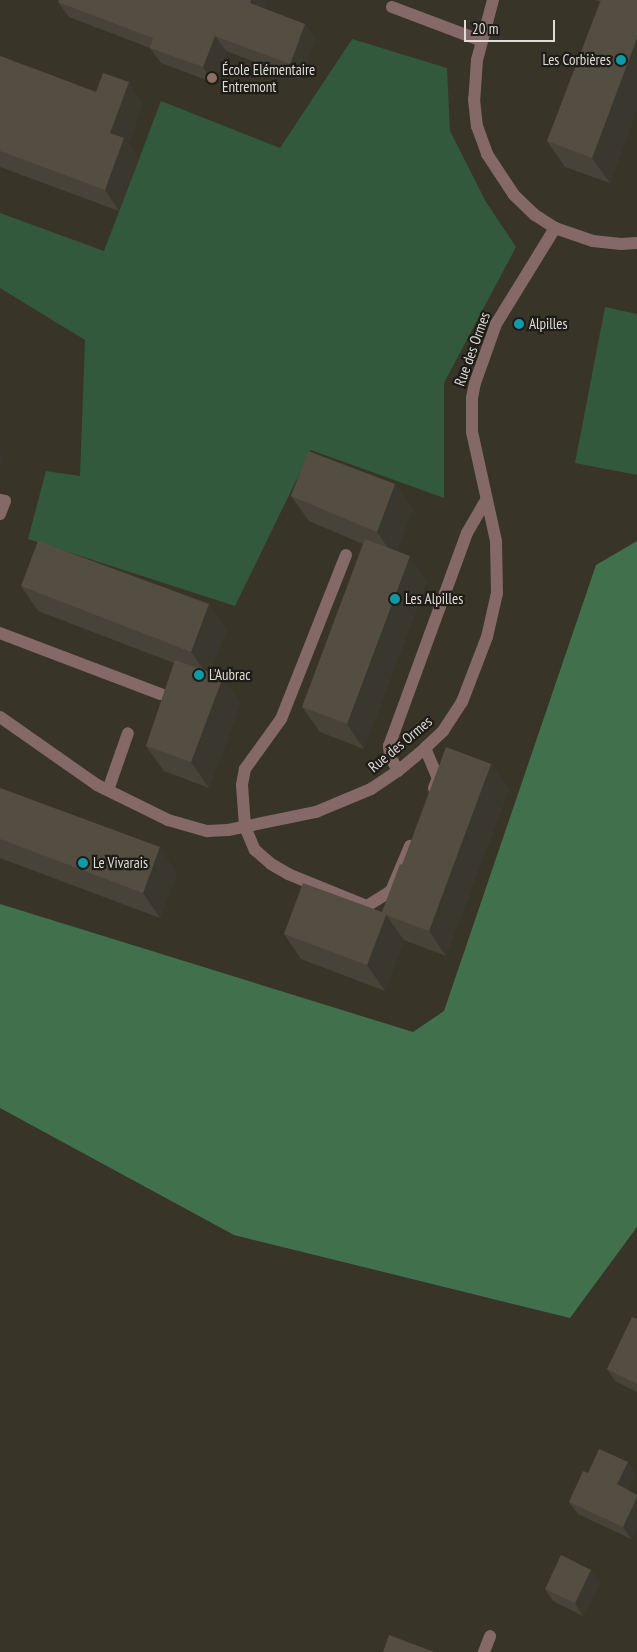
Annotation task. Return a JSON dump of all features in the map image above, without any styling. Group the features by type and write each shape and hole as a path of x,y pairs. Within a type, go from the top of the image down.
{"street":[{"path":"493,0 477,60 474,99 477,126 487,154 514,195 535,216 555,228 593,241 621,244 637,243"},
{"path":"392,7 482,41"},
{"name":"Rue des Ormes","path":"0,717 108,790 168,820 207,831 245,827 316,812 371,789 398,771 426,748 443,731 462,702 488,637 497,593 496,541 472,432 472,398 475,383 496,324 555,228"},
{"path":"0,500 5,501 0,514"},
{"path":"398,771 390,756 389,746 467,533 486,500"},
{"path":"346,555 281,719 245,769 242,785 245,827 255,850 271,864 288,874 366,906 391,891 417,830"},
{"path":"0,633 161,694"},
{"path":"108,790 128,733"},
{"path":"426,748 438,778 428,804"},
{"path":"484,1652 490,1636"}],"green space":[{"path":"352,39 447,68 450,131 486,202 516,247 444,383 444,498 311,450 235,606 28,539 46,471 80,476 85,340 0,288 0,213 104,251 161,101 280,148"},
{"path":"605,307 637,314 637,475 575,463"},
{"path":"637,541 637,1227 570,1318 234,1235 0,1108 0,904 413,1032 444,1011 596,565"}],"building":[{"path":"59,0 251,0 250,3 305,24 290,64 215,36 203,67 150,48 153,38 58,2"},
{"path":"601,0 637,0 637,38 592,158 547,141"},
{"path":"0,56 96,92 103,73 129,82 110,133 124,138 105,190 0,151"},
{"path":"308,451 395,484 377,532 291,496"},
{"path":"365,539 410,556 347,724 302,707"},
{"path":"38,541 209,604 191,652 21,586"},
{"path":"175,660 223,677 191,762 146,746"},
{"path":"446,747 491,764 429,931 386,915 367,965 284,934 303,883 382,912 400,864 402,865"},
{"path":"0,788 160,847 143,893 0,839"},
{"path":"632,1317 637,1319 637,1384 607,1369"},
{"path":"599,1449 628,1462 617,1484 637,1495 637,1497 623,1527 569,1502 583,1471 588,1473"},
{"path":"561,1555 591,1570 575,1603 545,1589"},
{"path":"389,1635 434,1652 383,1652"}],"place":[{"name":"Les Corbières","path":"621,60"},
{"name":"École Elémentaire Entremont","path":"212,78"},
{"name":"Alpilles","path":"519,324"},
{"name":"Les Alpilles","path":"395,599"},
{"name":"L'Aubrac","path":"199,675"},
{"name":"Le Vivarais","path":"83,863"}]}
